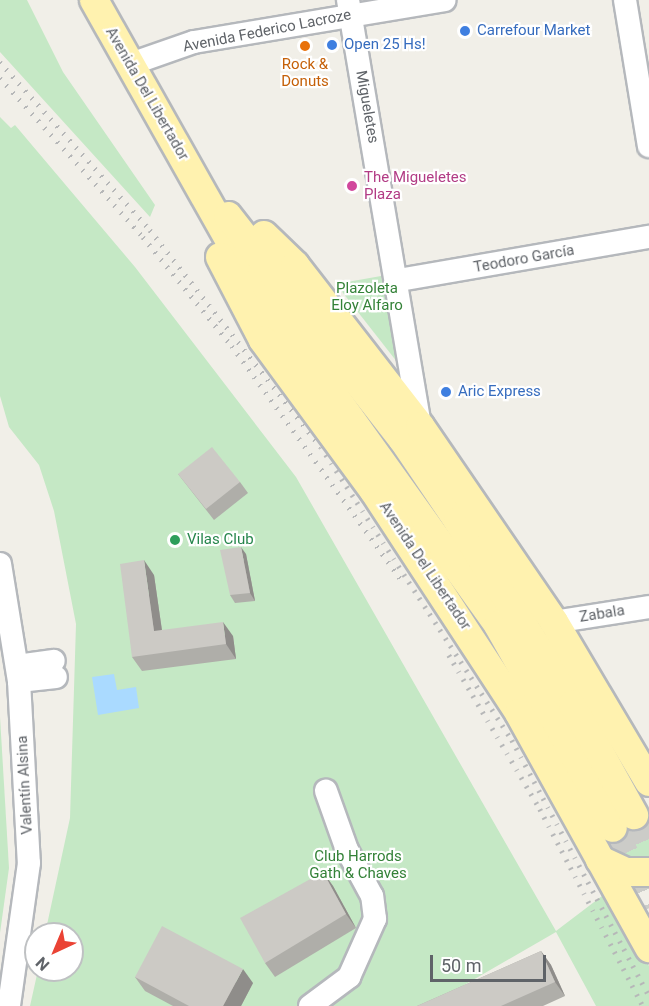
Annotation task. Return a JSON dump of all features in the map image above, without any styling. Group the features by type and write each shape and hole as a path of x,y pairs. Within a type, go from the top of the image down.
{"main road":[{"name":"Avenida Del Libertador","path":"94,0 128,65 203,188 254,284 498,625 623,822"},
{"name":"Avenida Del Libertador","path":"203,188 280,249 420,426 554,622 649,782"},
{"name":"Avenida Del Libertador","path":"203,188 223,266 240,301 475,641 649,948"},
{"path":"600,860 626,872 649,872"}],"street":[{"name":"Avenida Federico Lacroze","path":"128,65 194,42 350,8 444,0"},
{"path":"625,0 649,146"},
{"name":"Migueletes","path":"350,8 399,280 420,426"},
{"name":"Teodoro García","path":"399,280 649,237"},
{"name":"Valentín Alsina","path":"0,564 18,674 29,863 9,1006"},
{"name":"Zabala","path":"554,622 649,607"},
{"path":"18,674 55,669"},
{"path":"310,1006 349,976 375,920 372,896 347,850 326,791"}],"green space":[{"path":"0,0 27,0 63,72 155,205 150,217 0,52"},
{"name":"Club Harrods Gath & Chaves","path":"0,117 11,128 15,125 135,267 296,477 556,931 606,893 649,966 649,1006 596,1006 556,932 428,1006 30,1006 35,982 84,982 84,922 48,922 70,818 76,624 54,511 39,465 9,427 0,396"},
{"name":"Plazoleta Eloy Alfaro","path":"381,276 401,367 336,284"},
{"path":"0,717 9,868 0,933"},
{"path":"649,820 649,865 623,860 603,844"}],"water":[{"path":"114,674 117,690 136,687 139,708 98,715 92,677"}],"building":[{"path":"212,447 240,482 206,509 178,474"},
{"path":"241,547 250,593 230,595 220,550"},
{"path":"144,560 154,631 223,622 226,644 132,657 120,564"},
{"path":"323,872 346,914 265,963 240,918"},
{"path":"162,926 243,969 223,1006 189,1006 135,977"},
{"path":"541,951 555,982 501,1006 417,1006"}],"tunnel":[{"path":"634,815 649,850"},
{"path":"613,828 649,908"}],"railway":[{"path":"0,62 150,230 321,447 512,740 649,996"},
{"path":"0,78 143,237 232,346 402,581"},
{"path":"449,655 540,809 643,1006"}],"place":[{"name":"Carrefour Market","path":"465,31"},
{"name":"Open 25 Hs!","path":"332,45"},
{"name":"Rock & Donuts","path":"305,46"},
{"name":"The Migueletes Plaza","path":"352,186"},
{"name":"Aric Express","path":"446,392"},
{"name":"Vilas Club","path":"175,540"}]}
